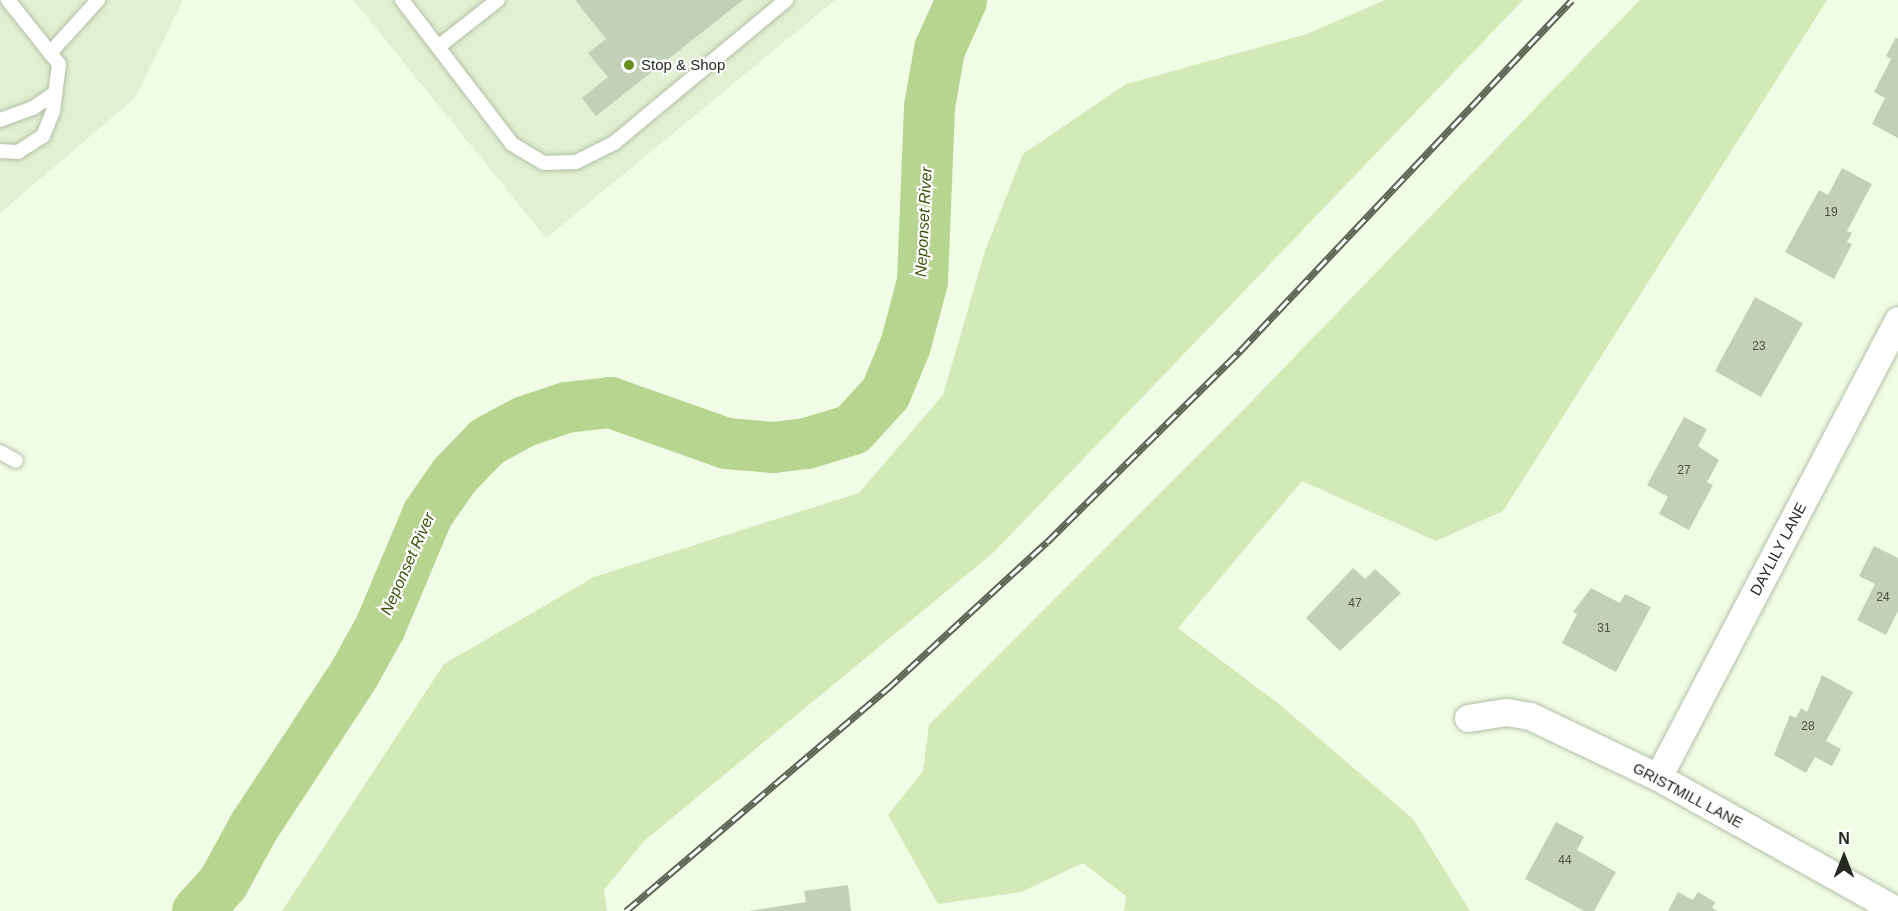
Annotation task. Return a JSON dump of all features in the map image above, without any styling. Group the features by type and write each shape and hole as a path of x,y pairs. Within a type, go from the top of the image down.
{"street":[{"name":"DAYLILY LANE","path":"1658,777 1898,320"},
{"name":"GRISTMILL LANE","path":"1468,718 1507,712 1530,716 1658,777 1898,911"}],"lane":[{"path":"0,150 18,152 43,136 55,93 59,64 8,0"},
{"path":"50,54 98,0"},
{"path":"402,0 512,144 544,163 576,162 614,143 786,0"},
{"path":"438,47 498,0"},
{"path":"0,120 33,108 55,93"},
{"path":"0,452 16,461"}],"shaded area":[{"path":"0,0 183,0 135,98 0,213"},
{"path":"353,0 835,0 546,238"},
{"path":"1385,0 1523,0 994,552 644,841 604,890 607,911 282,911 444,664 594,577 859,493 943,395 985,251 1023,154 1126,84 1307,34"},
{"path":"1640,0 1827,0 1503,511 1436,541 1302,481 1178,628 1279,704 1413,819 1470,911 1124,911 1126,896 1083,863 1021,892 938,904 888,815 923,771 929,725 1247,406"}],"building":[{"name":"Stop & Shop","path":"575,0 743,0 596,116 582,98 608,77 588,53 606,39"},
{"path":"1896,37 1898,39 1898,138 1872,124 1885,98 1874,92 1891,59 1886,56"},
{"path":"1842,168 1872,184 1847,231 1852,233 1847,242 1852,244 1834,279 1785,252 1819,190 1828,195"},
{"path":"1755,297 1803,323 1761,397 1715,371"},
{"path":"1684,417 1707,429 1698,446 1719,460 1707,482 1713,485 1689,530 1659,514 1668,497 1647,485"},
{"path":"1874,546 1898,558 1898,611 1886,635 1857,620 1875,584 1859,576"},
{"path":"1353,568 1365,579 1375,569 1401,593 1340,651 1306,618"},
{"path":"1591,588 1620,603 1625,594 1651,607 1616,672 1562,643 1577,614 1573,612"},
{"path":"1822,675 1853,692 1826,741 1841,749 1832,766 1815,757 1806,773 1774,755 1790,715 1796,718 1801,708 1807,712"},
{"path":"1556,822 1584,837 1577,850 1616,872 1594,911 1584,911 1525,879"},
{"path":"848,885 851,911 749,911 806,902 804,891"},
{"path":"1678,892 1693,900 1698,892 1715,902 1712,908 1718,911 1668,911"}],"waterway":[{"name":"Neponset River","path":"197,911 223,882 253,827 354,673 380,626 427,514 454,475 487,441 524,421 566,407 610,402 726,443 773,447 806,443 852,429 885,393 905,345 922,281 929,106 939,49 961,0"}],"railway":[{"path":"626,911 887,689 1047,542 1240,351 1572,0"}],"place":[{"name":"Stop & Shop","path":"629,65"}]}
